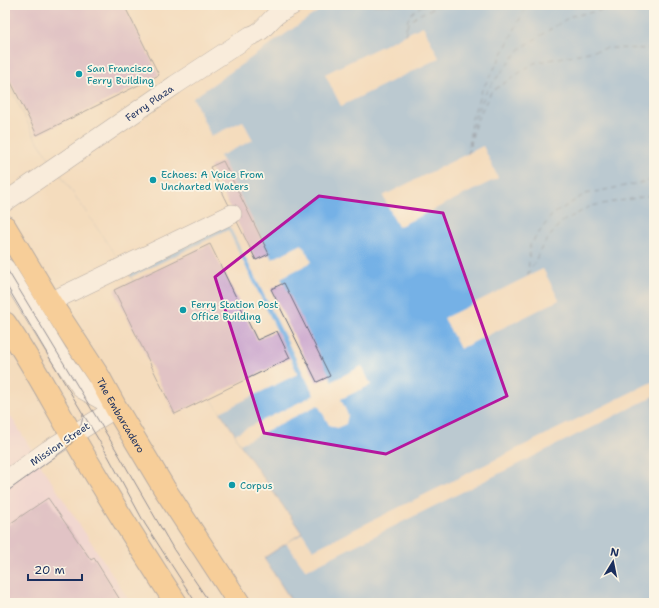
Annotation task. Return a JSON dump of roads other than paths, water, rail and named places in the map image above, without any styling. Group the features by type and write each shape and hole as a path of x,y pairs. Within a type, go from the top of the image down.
{"main road":[{"name":"The Embarcadero","path":"5,227 50,302 99,377 164,488 239,603"},
{"path":"5,323 25,351 72,435 131,534 176,603"}],"street":[{"name":"Ferry Plaza","path":"5,202 176,85 250,36 261,31 274,17 293,5"},
{"path":"50,302 232,214"},
{"path":"5,268 57,352 82,389 116,408"},
{"name":"Mission Street","path":"5,481 72,435 116,408"}],"water":[{"path":"5,5 654,5 654,603 293,603 264,558 302,533 240,444 235,434 131,277 35,137 5,76"}],"tram line":[{"path":"5,266 115,448 174,550 210,603"},
{"path":"5,283 107,454 145,524 196,603"},
{"path":"5,493 67,448 74,440 78,432 83,414"}],"place":[{"name":"San Francisco Ferry Building","path":"79,74"},
{"name":"Echoes: A Voice From Uncharted Waters","path":"153,180"},
{"name":"Ferry Station Post Office Building","path":"183,310"},
{"name":"Corpus","path":"232,485"}]}
